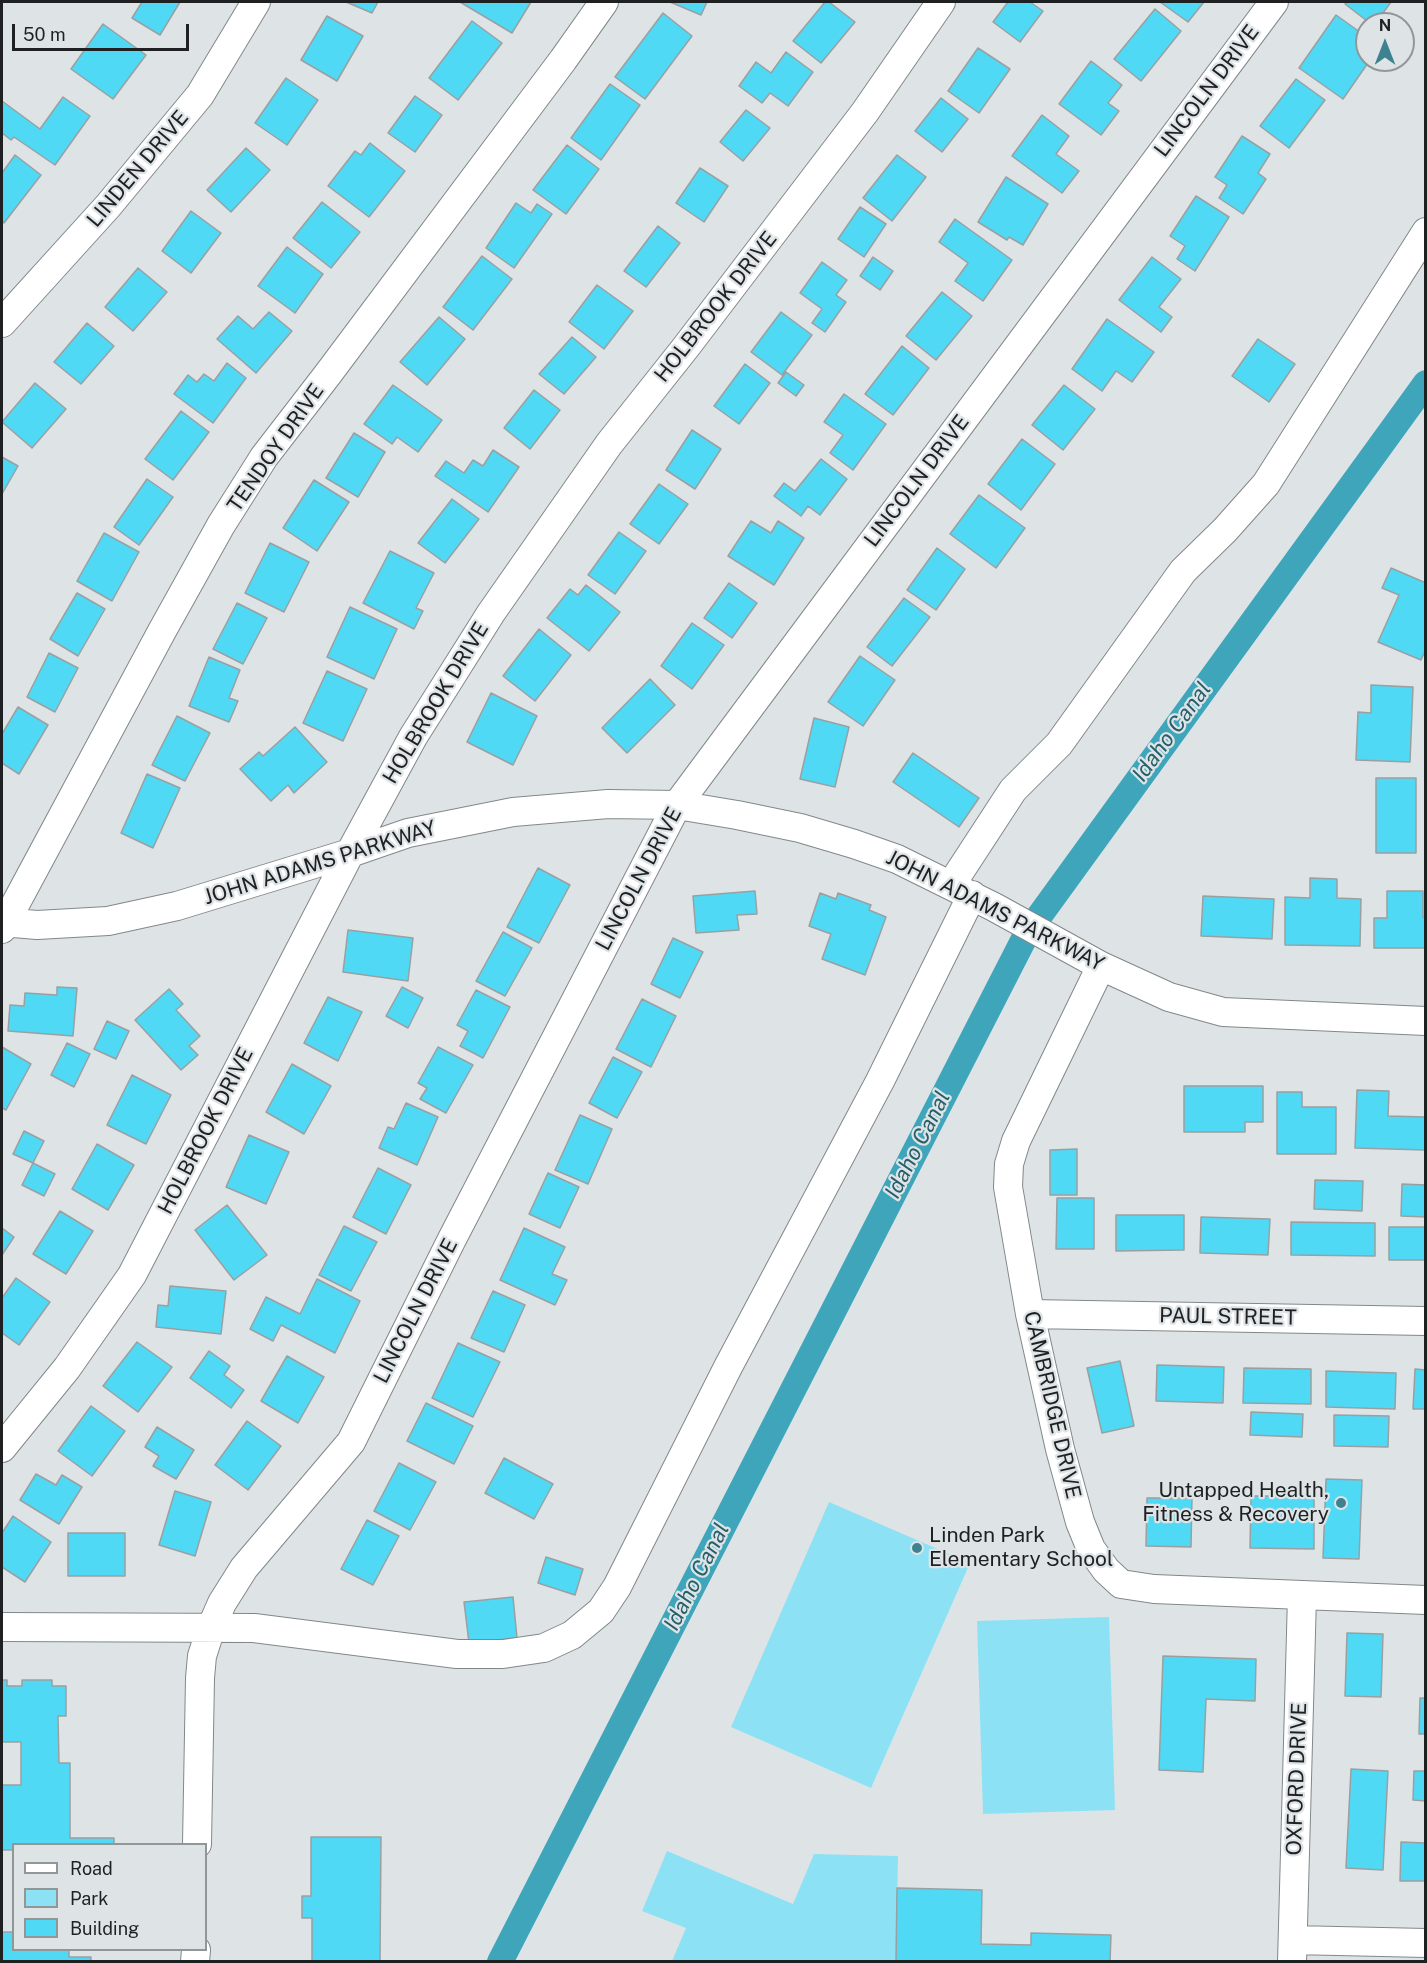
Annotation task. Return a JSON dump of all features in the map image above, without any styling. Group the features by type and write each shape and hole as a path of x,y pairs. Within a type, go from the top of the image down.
{"street":[{"name":"LINDEN DRIVE","path":"2,323 108,206 200,95 256,2"},
{"name":"TENDOY DRIVE","path":"2,925 162,631 222,525 264,457 563,60 604,2"},
{"name":"HOLBROOK DRIVE","path":"2,1448 67,1368 132,1275 350,853 413,737 491,613 609,444 686,347 865,111 941,2"},
{"name":"LINCOLN DRIVE","path":"197,1843 202,1656 222,1603 244,1568 351,1442 451,1241 676,805 1274,2"},
{"path":"2,1627 254,1628 457,1654 503,1654 544,1648 572,1635 601,1611 617,1587 723,1377 880,1081 961,890 1013,790 1059,744 1183,571 1225,530 1266,484 1425,232"},
{"name":"JOHN ADAMS PARKWAY","path":"2,925 108,921 177,906 408,833 513,812 608,804 676,805 800,828 897,859 1002,911 1101,966 1169,997 1223,1012 1425,1021"},
{"name":"CAMBRIDGE DRIVE","path":"1101,966 1016,1141 1009,1164 1008,1187 1030,1314 1060,1449 1080,1522 1091,1549 1106,1570 1121,1584 1154,1589 1425,1600"},
{"name":"PAUL STREET","path":"1030,1314 1425,1321"},
{"name":"OXFORD DRIVE","path":"1292,1951 1302,1596"},
{"path":"1292,1951 1425,1943"}],"green space":[{"path":"829,1502 970,1563 871,1788 731,1727"},
{"path":"1109,1617 1115,1810 983,1814 977,1621"},
{"path":"667,1851 793,1904 814,1854 898,1856 896,1961 672,1961 686,1928 642,1911"}],"building":[{"path":"142,2 180,2 160,35 132,18"},
{"path":"346,2 378,2 372,13"},
{"path":"460,2 531,2 512,33"},
{"path":"670,2 707,2 701,15"},
{"path":"825,2 829,2 855,22 821,63 793,41"},
{"path":"1008,2 1030,2 1043,11 1020,42 993,22"},
{"path":"1160,2 1204,2 1188,22"},
{"path":"1347,2 1391,2 1384,12 1355,12 1345,4"},
{"path":"1155,9 1181,31 1141,81 1114,59"},
{"path":"663,13 692,36 645,99 615,77"},
{"path":"1336,15 1355,28 1355,72 1362,72 1343,99 1299,68"},
{"path":"327,16 363,36 337,81 301,60"},
{"path":"472,21 502,43 458,100 429,78"},
{"path":"103,24 146,55 113,99 71,69"},
{"path":"978,48 1010,69 979,113 948,91"},
{"path":"786,52 813,72 788,106 770,93 762,103 739,86 756,62 771,73"},
{"path":"1091,61 1122,85 1108,103 1119,111 1101,135 1059,104"},
{"path":"286,78 318,100 287,145 255,123"},
{"path":"1296,79 1325,100 1289,148 1260,126"},
{"path":"610,84 640,105 601,160 571,138"},
{"path":"415,96 442,115 415,152 388,133"},
{"path":"63,97 90,116 55,165 14,137 11,140 2,133 2,101 40,129"},
{"path":"941,98 968,119 942,152 915,131"},
{"path":"746,110 770,128 743,161 720,142"},
{"path":"1042,115 1069,136 1056,154 1079,171 1062,193 1012,156"},
{"path":"1242,136 1270,154 1258,173 1266,179 1243,214 1219,198 1227,185 1215,177"},
{"path":"370,143 405,171 369,217 328,186 355,151 361,155"},
{"path":"567,145 599,169 566,214 533,190"},
{"path":"246,148 270,170 231,212 207,190"},
{"path":"15,155 41,175 4,223 2,221 2,173"},
{"path":"897,155 926,177 892,221 863,198"},
{"path":"700,168 728,186 704,222 676,203"},
{"path":"1006,177 1048,204 1023,245 1009,237 1007,240 978,222"},
{"path":"1196,196 1229,217 1195,271 1177,259 1185,246 1170,236"},
{"path":"322,202 360,232 331,268 293,238"},
{"path":"516,203 531,213 537,204 552,214 514,268 486,248"},
{"path":"860,207 886,224 864,257 838,239"},
{"path":"191,211 221,233 191,273 162,251"},
{"path":"955,219 1012,260 983,301 955,281 968,263 939,242"},
{"path":"658,226 680,243 646,287 624,271"},
{"path":"287,247 323,274 295,313 258,286"},
{"path":"482,256 512,279 473,330 443,307"},
{"path":"873,257 893,271 880,290 860,276"},
{"path":"1152,257 1181,279 1159,307 1172,317 1161,332 1119,300"},
{"path":"822,262 847,280 836,295 846,302 825,332 812,323 822,309 800,293"},
{"path":"138,268 167,292 133,331 105,307"},
{"path":"597,285 633,311 604,349 569,322"},
{"path":"942,292 972,316 936,360 906,336"},
{"path":"269,312 292,331 256,373 217,339 238,316 253,329"},
{"path":"781,312 812,335 782,375 751,352"},
{"path":"439,317 465,339 427,385 400,362"},
{"path":"1107,319 1154,352 1132,382 1116,371 1102,391 1072,369"},
{"path":"87,323 114,346 81,384 54,362"},
{"path":"572,337 596,357 564,394 539,374"},
{"path":"1258,339 1295,364 1269,402 1232,376"},
{"path":"902,346 929,368 893,415 865,394"},
{"path":"227,363 246,378 213,423 174,394 188,375 197,382 204,374 214,381"},
{"path":"745,364 770,383 739,424 714,406"},
{"path":"786,372 804,385 796,396 778,383"},
{"path":"35,383 66,409 32,448 2,422"},
{"path":"393,385 442,420 418,452 397,437 392,444 364,424"},
{"path":"1064,385 1095,409 1063,450 1032,425"},
{"path":"534,390 560,410 530,449 504,428"},
{"path":"844,394 886,424 853,470 830,453 843,435 824,422"},
{"path":"181,411 209,432 173,480 145,459"},
{"path":"692,430 721,449 695,489 666,470"},
{"path":"354,433 385,452 358,497 326,478"},
{"path":"1022,439 1055,464 1021,510 988,484"},
{"path":"493,450 519,467 488,512 435,476 446,461 464,473 473,460 483,466"},
{"path":"2,457 18,466 2,494"},
{"path":"821,459 847,479 820,515 808,506 801,516 774,496 784,483 795,491"},
{"path":"147,479 173,497 139,545 114,527"},
{"path":"314,480 349,502 317,551 283,528"},
{"path":"659,484 688,504 659,544 630,524"},
{"path":"979,495 1025,528 996,568 950,534"},
{"path":"452,499 479,519 445,563 418,543"},
{"path":"751,521 771,533 778,521 804,538 774,585 728,556"},
{"path":"619,532 646,551 615,594 588,575"},
{"path":"104,533 139,552 112,601 77,581"},
{"path":"270,543 309,562 284,612 245,593"},
{"path":"937,548 965,569 936,610 907,590"},
{"path":"390,551 434,573 416,608 423,611 414,629 363,603"},
{"path":"1391,568 1426,583 1426,649 1421,660 1378,642 1399,595 1382,588"},
{"path":"729,583 757,603 732,638 704,618"},
{"path":"586,585 620,612 589,651 547,618 570,589 578,595"},
{"path":"77,593 105,609 78,656 50,639"},
{"path":"904,598 930,617 892,666 867,647"},
{"path":"237,603 267,618 243,664 213,649"},
{"path":"350,607 397,629 374,679 327,657"},
{"path":"692,623 724,645 692,689 661,666"},
{"path":"539,629 571,655 535,701 503,676"},
{"path":"49,653 78,668 55,712 27,697"},
{"path":"860,656 895,680 863,726 828,702"},
{"path":"209,657 240,670 229,698 238,701 229,722 189,706"},
{"path":"327,671 367,689 343,741 303,723"},
{"path":"650,679 675,705 627,753 602,728"},
{"path":"1371,685 1413,687 1410,762 1356,760 1358,712 1371,713"},
{"path":"491,693 537,716 513,765 467,742"},
{"path":"18,707 48,725 19,774 2,763 2,734"},
{"path":"177,716 210,733 185,781 152,765"},
{"path":"814,718 849,727 835,787 800,779"},
{"path":"295,727 327,762 294,793 288,785 271,801 240,769 259,752 263,756"},
{"path":"913,753 979,798 959,827 893,782"},
{"path":"147,774 180,788 153,848 121,833"},
{"path":"1376,778 1416,778 1416,853 1376,853"},
{"path":"538,868 570,885 539,943 507,927"},
{"path":"1310,878 1337,879 1337,898 1361,899 1360,946 1285,945 1285,897 1310,898"},
{"path":"755,891 757,914 737,915 739,930 696,933 693,896"},
{"path":"1387,891 1423,891 1426,948 1374,948 1374,918 1387,918"},
{"path":"820,893 836,899 838,893 871,905 869,910 886,917 865,975 822,959 831,934 809,926"},
{"path":"1203,896 1274,899 1272,939 1201,936"},
{"path":"348,930 413,938 408,981 343,972"},
{"path":"503,932 532,948 505,996 476,981"},
{"path":"673,938 703,952 680,998 651,984"},
{"path":"57,987 77,988 73,1036 8,1031 10,1005 24,1006 25,993 57,995"},
{"path":"402,987 423,998 408,1028 386,1016"},
{"path":"169,989 183,1004 176,1010 200,1036 189,1046 198,1055 181,1070 135,1020"},
{"path":"476,990 510,1007 483,1058 460,1046 468,1031 457,1025"},
{"path":"328,997 362,1012 338,1061 304,1043"},
{"path":"642,999 676,1016 651,1067 616,1049"},
{"path":"107,1021 129,1031 116,1059 94,1049"},
{"path":"67,1043 90,1054 74,1087 51,1075"},
{"path":"2,1047 31,1064 6,1110 2,1108"},
{"path":"438,1047 473,1065 446,1113 420,1099 427,1088 418,1083"},
{"path":"613,1057 642,1072 617,1118 589,1103"},
{"path":"292,1064 331,1086 304,1134 266,1112"},
{"path":"132,1075 171,1095 146,1144 107,1125"},
{"path":"1184,1086 1263,1086 1263,1122 1245,1122 1245,1132 1184,1132"},
{"path":"1357,1090 1389,1091 1388,1116 1426,1117 1425,1150 1355,1148"},
{"path":"1277,1092 1302,1092 1302,1107 1336,1107 1336,1154 1277,1154"},
{"path":"406,1103 438,1117 417,1165 379,1148 388,1127 394,1129"},
{"path":"580,1115 612,1129 588,1184 555,1170"},
{"path":"24,1131 44,1141 33,1163 13,1154"},
{"path":"249,1135 289,1152 266,1204 226,1187"},
{"path":"97,1144 134,1165 108,1210 72,1189"},
{"path":"1077,1149 1077,1195 1050,1195 1050,1150"},
{"path":"33,1163 55,1174 44,1196 22,1185"},
{"path":"378,1168 411,1185 386,1234 353,1217"},
{"path":"548,1173 579,1187 560,1228 529,1214"},
{"path":"1315,1180 1363,1181 1362,1211 1314,1209"},
{"path":"1402,1184 1426,1185 1426,1217 1401,1216"},
{"path":"1057,1198 1094,1198 1094,1249 1056,1249"},
{"path":"227,1205 267,1255 234,1280 195,1230"},
{"path":"60,1211 93,1231 66,1274 33,1254"},
{"path":"1116,1215 1184,1215 1184,1250 1116,1251"},
{"path":"1201,1217 1270,1219 1268,1255 1200,1253"},
{"path":"1291,1222 1375,1223 1375,1256 1291,1255"},
{"path":"344,1226 377,1242 351,1291 319,1275"},
{"path":"1389,1227 1426,1227 1426,1260 1389,1260"},
{"path":"2,1228 14,1237 2,1255"},
{"path":"524,1228 565,1247 552,1274 567,1280 555,1305 500,1280"},
{"path":"16,1278 50,1302 19,1345 2,1333 2,1298"},
{"path":"317,1279 360,1301 335,1353 281,1325 273,1341 250,1329 266,1297 300,1314"},
{"path":"170,1286 226,1291 221,1334 156,1327 158,1305 168,1306"},
{"path":"493,1291 525,1305 504,1352 471,1338"},
{"path":"137,1342 172,1367 138,1412 103,1386"},
{"path":"458,1343 500,1362 473,1417 432,1398"},
{"path":"209,1351 230,1366 224,1375 244,1390 231,1408 190,1378"},
{"path":"287,1356 324,1377 298,1423 261,1401"},
{"path":"1120,1361 1134,1426 1102,1433 1087,1368"},
{"path":"1157,1365 1224,1367 1223,1403 1156,1401"},
{"path":"1244,1368 1311,1369 1311,1404 1243,1403"},
{"path":"1415,1369 1426,1370 1426,1409 1413,1409"},
{"path":"1326,1371 1396,1373 1395,1409 1326,1407"},
{"path":"426,1403 473,1426 454,1464 407,1441"},
{"path":"91,1406 125,1431 92,1476 58,1451"},
{"path":"1251,1412 1303,1414 1302,1437 1250,1435"},
{"path":"1334,1415 1389,1416 1388,1447 1334,1446"},
{"path":"247,1421 281,1446 248,1490 215,1465"},
{"path":"157,1427 194,1450 176,1479 153,1466 159,1456 145,1447"},
{"path":"504,1458 553,1484 534,1519 485,1493"},
{"path":"399,1463 436,1482 410,1530 374,1511"},
{"path":"36,1474 56,1485 62,1475 82,1487 59,1524 20,1500"},
{"path":"1326,1479 1362,1480 1359,1559 1323,1558"},
{"path":"175,1491 211,1502 195,1556 159,1545"},
{"path":"1251,1496 1314,1496 1314,1549 1250,1548"},
{"path":"1147,1498 1192,1498 1191,1547 1146,1546"},
{"path":"13,1516 51,1542 25,1582 2,1567 2,1533"},
{"path":"367,1520 399,1536 373,1585 341,1569"},
{"path":"68,1533 125,1533 125,1576 68,1576"},
{"path":"546,1557 583,1569 575,1595 538,1583"},
{"path":"513,1597 517,1638 469,1643 464,1602"},
{"path":"1347,1633 1383,1634 1381,1697 1345,1696"},
{"path":"1163,1656 1256,1659 1255,1701 1206,1699 1203,1772 1159,1770"},
{"path":"2,1680 7,1680 7,1686 22,1686 22,1680 52,1680 52,1686 66,1686 66,1716 58,1716 59,1763 70,1763 70,1838 114,1838 114,1843 12,1843 12,1850 2,1850 2,1785 21,1785 21,1742 2,1742"},
{"path":"1420,1698 1426,1698 1426,1734 1419,1734"},
{"path":"1351,1769 1388,1771 1383,1870 1346,1868"},
{"path":"1414,1771 1426,1771 1426,1801 1413,1800"},
{"path":"311,1837 381,1837 380,1962 312,1962 312,1918 302,1918 302,1896 311,1896"},
{"path":"1401,1842 1426,1843 1426,1881 1400,1881"},
{"path":"897,1888 982,1890 981,1944 1031,1945 1031,1933 1111,1935 1110,1962 896,1962"},
{"path":"2,1932 12,1932 12,1951 69,1951 69,1957 91,1957 91,1962 2,1962"}],"waterway":[{"name":"Idaho Canal","path":"500,1962 1027,933 1426,383"}],"place":[{"name":"Untapped Health, Fitness & Recovery","path":"1341,1503"},
{"name":"Linden Park Elementary School","path":"917,1548"}]}
